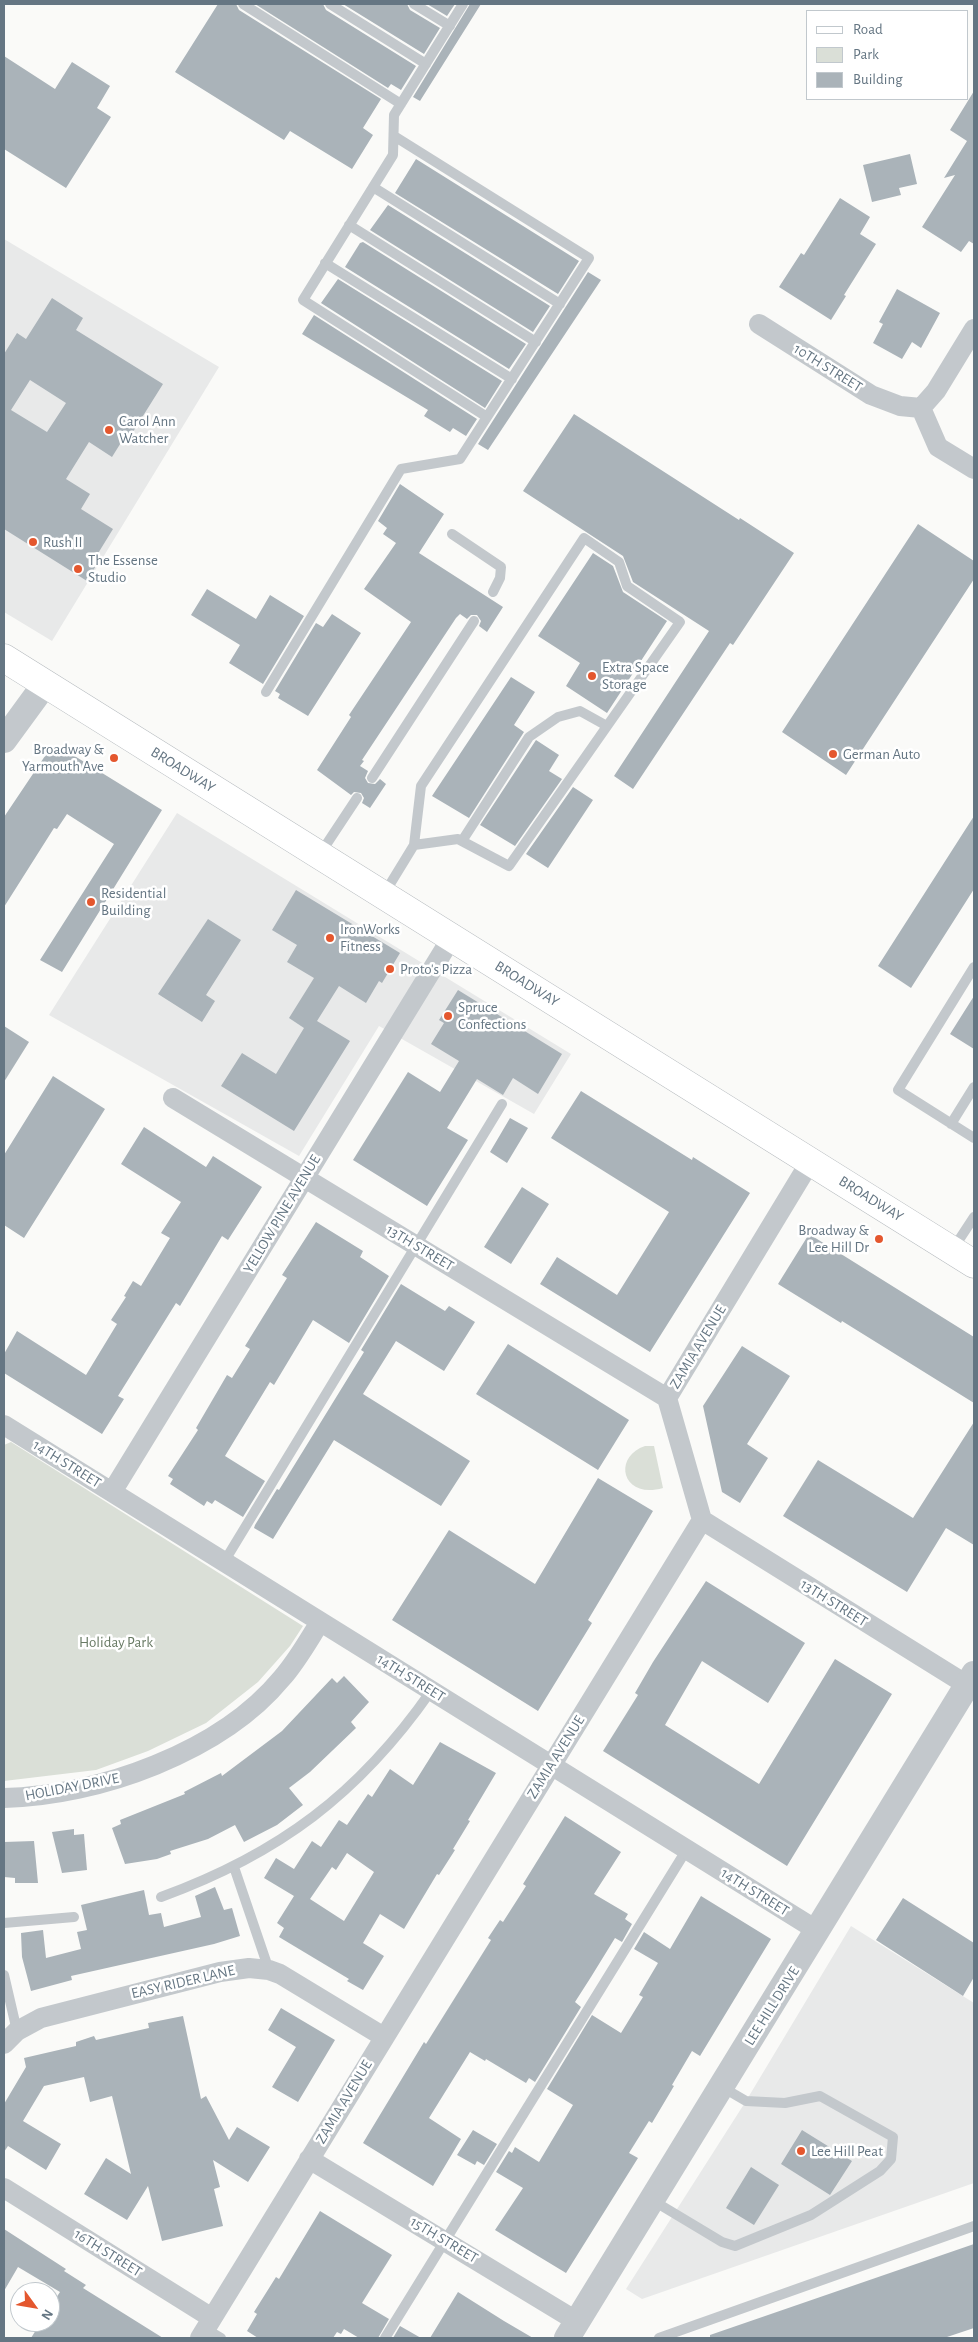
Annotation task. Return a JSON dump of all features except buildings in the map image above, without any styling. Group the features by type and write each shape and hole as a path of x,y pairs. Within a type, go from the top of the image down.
{"main road":[{"name":"BROADWAY","path":"4,658 964,1257"}],"street":[{"name":"10TH STREET","path":"759,324 870,395 900,406 921,408"},
{"path":"974,329 936,391 921,408 938,447 974,469"},
{"path":"4,740 45,684"},
{"name":"YELLOW PINE AVENUE","path":"112,1492 452,937"},
{"name":"13TH STREET","path":"173,1098 667,1398"},
{"name":"ZAMIA AVENUE","path":"210,2331 309,2159 702,1520 667,1398 810,1162"},
{"name":"14TH STREET","path":"4,1425 818,1931"},
{"name":"13TH STREET","path":"702,1520 971,1679"},
{"name":"HOLIDAY DRIVE","path":"4,1798 52,1794 112,1781 153,1766 200,1743 250,1708 282,1679 320,1622"},
{"name":"LEE HILL DRIVE","path":"573,2330 971,1679"},
{"name":"EASY RIDER LANE","path":"10,2037 41,2018 211,1974 243,1968 269,1970 303,1986 384,2037"},
{"name":"15TH STREET","path":"309,2159 445,2240 573,2330"},
{"name":"16TH STREET","path":"4,2188 210,2331"}],"lane":[{"path":"243,4 401,104"},
{"path":"330,4 426,64"},
{"path":"414,4 450,26"},
{"path":"463,4 394,115 393,155 303,300 488,417"},
{"path":"266,692 401,469 460,459 589,258 394,136"},
{"path":"373,186 560,304"},
{"path":"349,225 536,342"},
{"path":"325,263 512,379"},
{"path":"452,534 501,567 500,578 493,592"},
{"path":"384,894 414,845 421,786 584,538 619,562 627,586 680,622 508,866 458,838 414,845"},
{"path":"372,778 474,621"},
{"path":"462,841 529,738 558,717 580,711 607,726"},
{"path":"320,855 357,798"},
{"path":"974,967 898,1090 974,1138"},
{"path":"952,1124 974,1087"},
{"path":"224,1562 502,1104"},
{"path":"964,1257 974,1217"},
{"path":"161,1897 234,1867 294,1832 336,1800 390,1746 431,1691"},
{"path":"385,2338 687,1849"},
{"path":"234,1867 269,1970"},
{"path":"4,1923 74,1917"},
{"path":"4,1975 10,2037"},
{"path":"652,2200 722,2242 735,2246 811,2215 880,2171 891,2159 893,2137 820,2096 785,2103 746,2101 722,2086"},
{"path":"659,2338 974,2226"}],"shaded area":[{"path":"4,239 219,367 52,641 4,612"},
{"path":"177,813 571,1054 534,1114 379,1026 299,1156 49,1015"},
{"path":"851,1926 974,2003 974,2183 642,2299 626,2289 746,2101"}],"green space":[{"name":"Holiday Park","path":"11,1442 303,1626 290,1646 258,1682 206,1723 148,1751 96,1770 4,1781 4,1445"},
{"path":"645,1446 654,1446 663,1488 649,1490 638,1488 626,1476 625,1467 628,1459 635,1451"}],"place":[{"name":"Carol Ann Watcher","path":"109,430"},
{"name":"Rush II","path":"33,542"},
{"name":"The Essense Studio","path":"78,569"},
{"name":"Extra Space Storage","path":"592,676"},
{"name":"German Auto","path":"833,754"},
{"name":"Broadway & Yarmouth Ave","path":"114,758"},
{"name":"Residential Building","path":"91,902"},
{"name":"IronWorks Fitness","path":"330,938"},
{"name":"Proto's Pizza","path":"390,969"},
{"name":"Spruce Confections","path":"448,1016"},
{"name":"Broadway & Lee Hill Dr","path":"879,1239"},
{"name":"Lee Hill Peat","path":"801,2151"}]}
